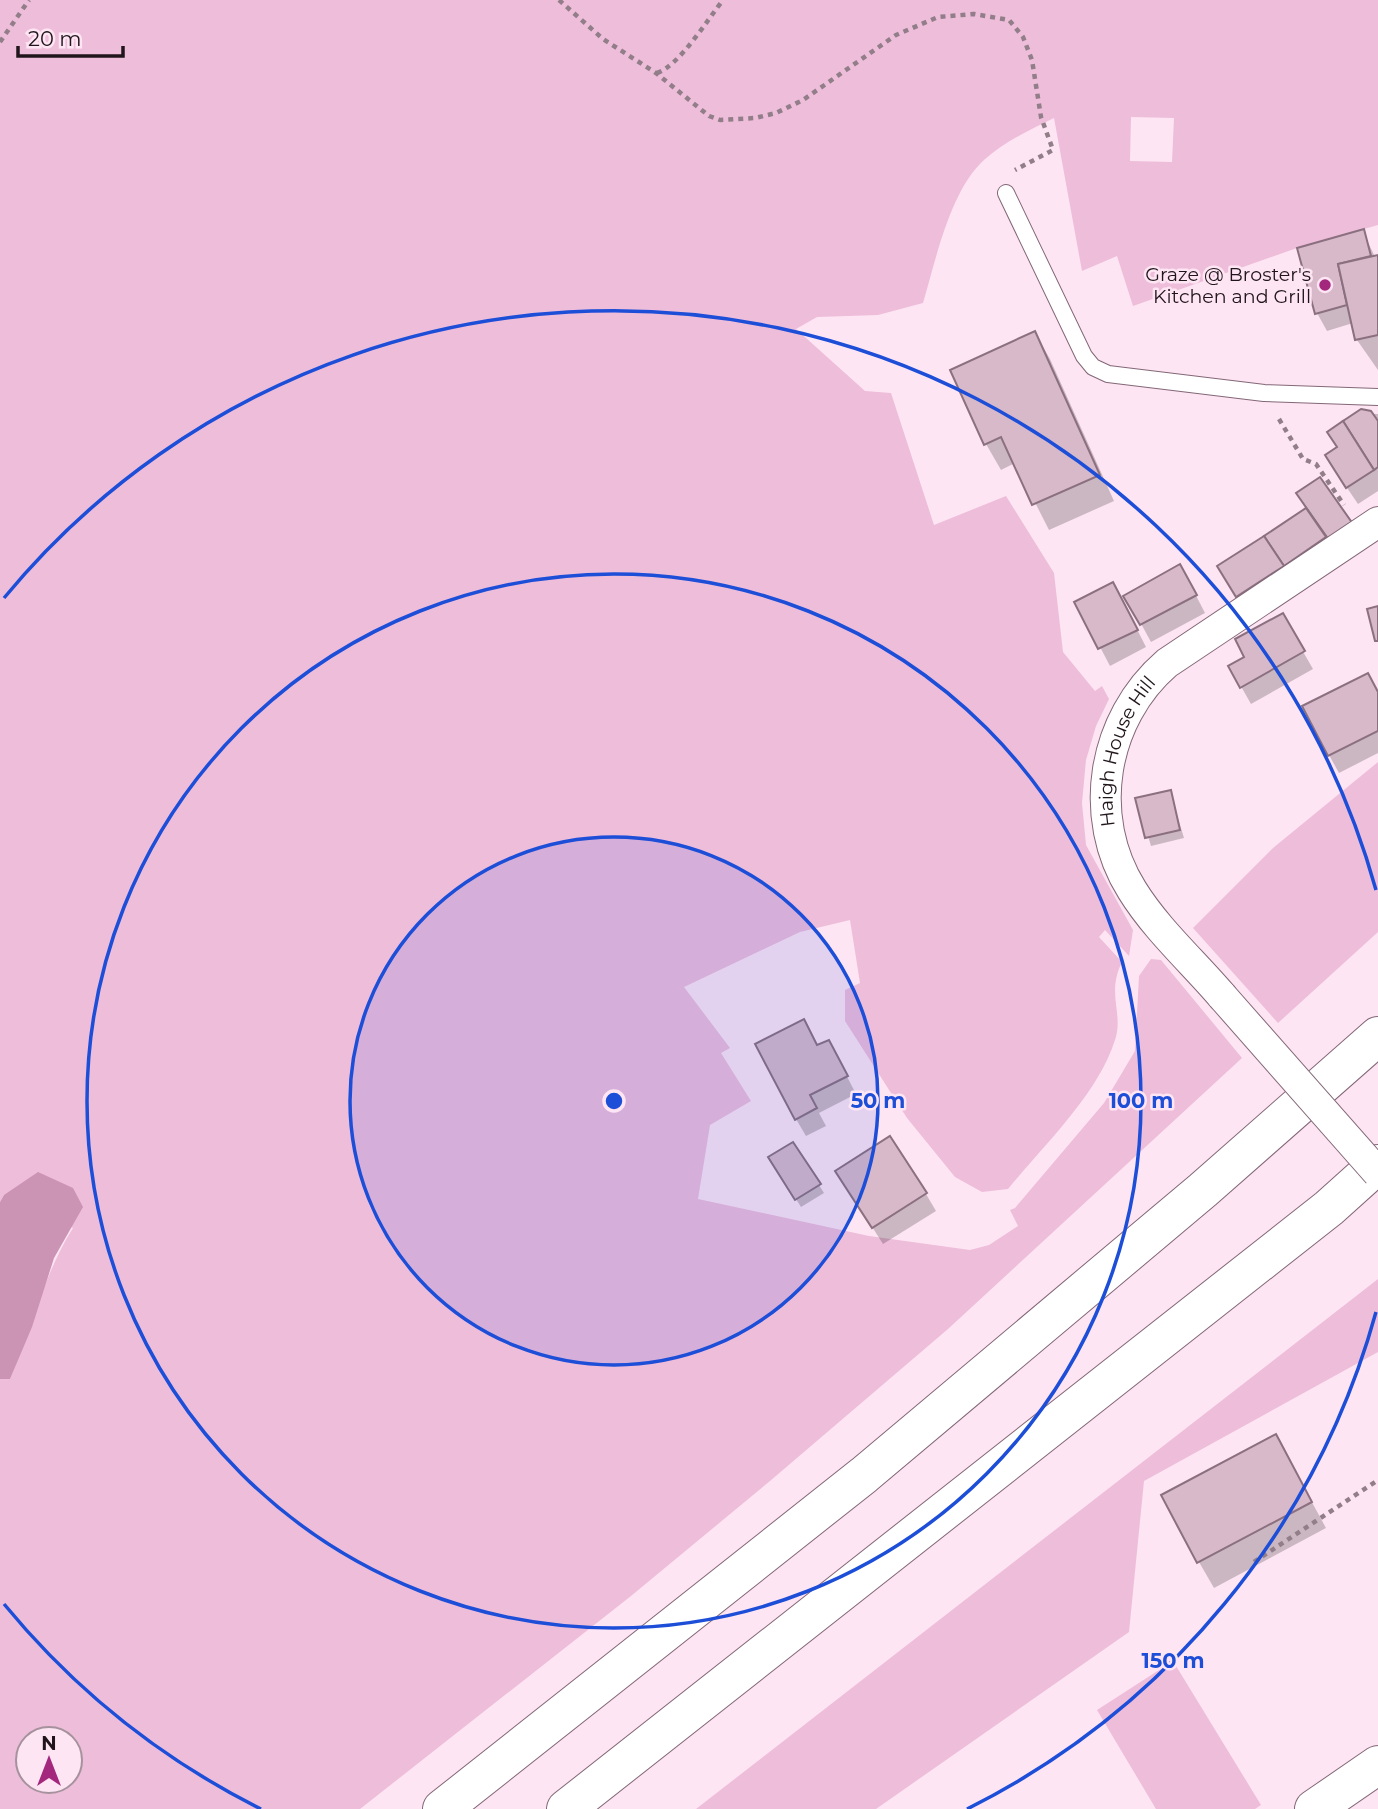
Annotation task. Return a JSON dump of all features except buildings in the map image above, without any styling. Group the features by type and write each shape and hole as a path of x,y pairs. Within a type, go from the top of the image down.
{"main road":[{"path":"1203,1190 1378,1005"},
{"path":"442,1809 864,1475 1203,1190 1378,1036"},
{"path":"1329,1208 1378,1164"},
{"path":"566,1809 1378,1172"},
{"path":"1314,1809 1378,1765"}],"street":[{"name":"Haigh House Hill","path":"1370,527 1167,663 1146,683 1116,736 1105,791 1109,833 1117,862 1140,902 1378,1172"}],"lane":[{"path":"1006,192 1084,356 1093,367 1108,374 1264,393 1378,397"}],"path":[{"path":"0,42 29,0"},
{"path":"559,0 603,39 656,73 709,116 720,120 755,118 803,100 865,54 896,35 937,17 974,14 1009,20 1023,37 1032,60 1041,117 1053,150 1013,171 1007,180 1006,192"},
{"path":"656,73 664,71 685,49 723,0"},
{"path":"1264,393 1303,459 1316,464 1370,527"},
{"path":"1254,1562 1378,1480"}],"shaded area":[{"path":"0,0 1378,0 1378,225 1297,248 1133,306 1117,256 1082,271 1054,118 1000,147 972,173 953,207 923,303 878,315 817,317 796,329 865,391 891,393 934,525 1006,496 1054,573 1063,652 1095,691 1102,686 1109,699 1096,726 1086,760 1082,803 1086,845 1133,930 1129,956 1105,930 1099,937 1122,962 1115,984 1117,1030 1107,1060 1069,1118 1008,1189 982,1192 955,1177 907,1118 845,1021 845,990 860,983 850,920 800,932 684,987 730,1048 721,1053 751,1101 710,1125 698,1199 869,1236 970,1250 989,1245 1018,1226 1010,1210 1015,1208 1104,1103 1135,1051 1139,976 1151,959 1161,960 1242,1058 948,1329 631,1596 360,1809 0,1809 0,1379 10,1379 46,1283 73,1228 4,1195 0,1202","holes":["1131,117 1174,118 1172,162 1130,161"]},
{"path":"1378,762 1378,932 1278,1023 1193,928 1273,848"},
{"path":"38,1172 73,1188 83,1207 54,1258 32,1327 10,1379 0,1379 0,1202 4,1195"},
{"path":"1378,1279 1378,1352 1144,1481 1129,1632 876,1809 696,1809"},
{"path":"1173,1661 1261,1805 1255,1809 1156,1809 1097,1710"}],"place":[{"name":"Graze @ Broster's Kitchen and Grill","path":"1325,285"}]}
